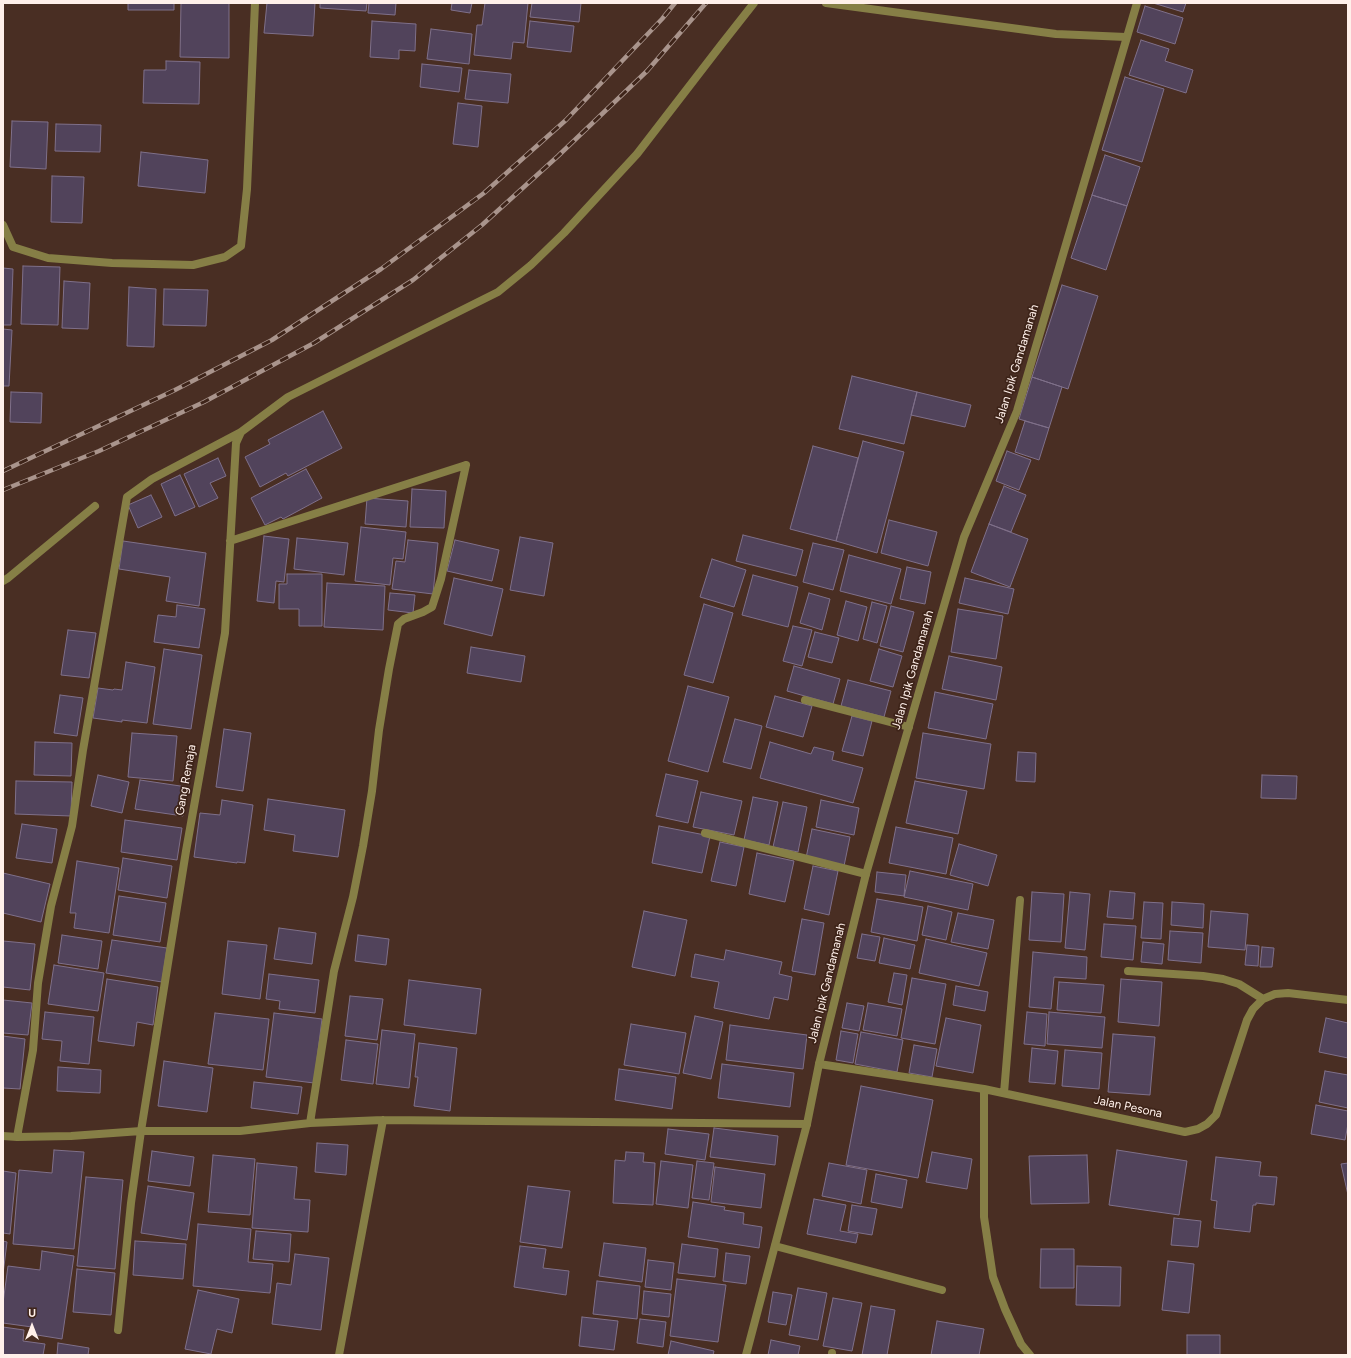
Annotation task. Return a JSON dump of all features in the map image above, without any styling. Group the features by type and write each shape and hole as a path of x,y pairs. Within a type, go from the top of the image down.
{"street":[{"path":"3,225 13,248 48,258 112,264 193,265 225,257 241,246 247,189 254,3"},
{"path":"17,1137 33,1050 38,983 52,906 72,826 127,497 152,479 241,432 288,397 498,292 531,265 564,233 637,154 754,3"},
{"path":"826,3 1056,34 1126,37"},
{"name":"Jalan Ipik Gandamanah","path":"746,1355 807,1124 819,1064 866,874 964,537 1017,411 1137,3"},
{"name":"Gang Remaja","path":"118,1330 131,1203 186,851 225,633 236,443 241,432"},
{"path":"230,541 466,465 441,579 432,607 404,619 398,624 379,730 372,791 363,846 353,897 334,971 310,1123"},
{"path":"3,581 95,506"},
{"path":"805,700 909,727"},
{"path":"705,833 866,874"},
{"path":"1004,1093 1020,900"},
{"path":"1128,971 1203,976 1223,979 1239,984 1263,999 1275,994 1288,993 1348,1000"},
{"name":"Jalan Pesona","path":"819,1064 1004,1093 1185,1132 1198,1129 1207,1124 1216,1115 1247,1020 1253,1009 1263,999"},
{"path":"984,1090 984,1217 993,1277 1005,1309 1021,1344 1030,1355"},
{"path":"3,1136 70,1136 142,1132 240,1131 310,1123 382,1120 807,1124"},
{"path":"339,1355 382,1120"},
{"path":"775,1246 942,1290"}],"building":[{"path":"128,3 174,3 174,10 128,10"},
{"path":"181,3 229,3 229,58 180,57"},
{"path":"267,3 315,3 313,36 264,33"},
{"path":"320,3 367,3 366,11 320,8"},
{"path":"369,3 396,3 395,15 368,13"},
{"path":"452,3 472,3 470,13 451,10"},
{"path":"485,3 528,3 524,43 513,42 511,59 474,55 477,25 482,25"},
{"path":"532,3 581,3 579,22 530,17"},
{"path":"1153,3 1186,3 1183,12"},
{"path":"1145,6 1183,18 1175,44 1137,32"},
{"path":"372,21 416,24 415,51 399,50 399,59 370,57"},
{"path":"530,21 574,26 571,52 527,47"},
{"path":"431,29 472,34 469,64 427,59"},
{"path":"1141,40 1169,49 1165,61 1193,70 1186,93 1129,75"},
{"path":"166,61 200,62 199,104 143,103 144,70 166,70"},
{"path":"422,64 462,68 459,92 420,87"},
{"path":"469,70 511,74 508,103 465,99"},
{"path":"1125,77 1164,89 1142,162 1102,150"},
{"path":"458,103 482,106 478,147 453,144"},
{"path":"12,121 48,122 46,169 10,167"},
{"path":"56,124 101,125 100,152 55,151"},
{"path":"141,152 208,160 205,193 138,186"},
{"path":"1105,155 1140,167 1127,206 1092,195"},
{"path":"52,176 84,177 82,223 51,222"},
{"path":"1092,195 1127,206 1106,270 1071,258"},
{"path":"23,266 60,267 58,325 21,324"},
{"path":"3,268 13,269 11,325 3,325"},
{"path":"64,281 90,283 88,329 62,328"},
{"path":"1062,285 1098,296 1068,389 1032,377"},
{"path":"129,287 156,289 154,347 127,346"},
{"path":"164,289 208,290 206,326 163,325"},
{"path":"3,329 12,330 9,386 3,386"},
{"path":"852,376 917,392 904,444 839,429"},
{"path":"1032,377 1062,387 1049,428 1019,419"},
{"path":"11,392 42,393 41,423 10,422"},
{"path":"917,392 971,405 965,427 911,415"},
{"path":"323,411 342,448 288,476 286,473 260,487 245,457 270,444 268,440"},
{"path":"1025,421 1049,428 1039,460 1015,452"},
{"path":"863,441 904,452 877,553 836,541"},
{"path":"813,446 858,458 836,541 790,529"},
{"path":"1007,451 1031,460 1019,490 996,481"},
{"path":"218,458 226,476 210,483 218,498 199,507 184,474"},
{"path":"306,469 322,498 283,519 281,517 265,525 251,498"},
{"path":"180,475 195,507 175,516 161,484"},
{"path":"1004,486 1026,495 1011,532 989,524"},
{"path":"412,489 446,491 444,528 410,527"},
{"path":"151,495 162,517 138,528 128,505"},
{"path":"367,498 408,501 406,527 365,524"},
{"path":"889,520 937,532 928,566 881,553"},
{"path":"989,524 1028,539 1010,587 971,572"},
{"path":"361,527 406,532 403,559 393,558 390,585 355,581"},
{"path":"743,535 803,550 796,576 736,561"},
{"path":"264,536 289,539 284,582 276,581 274,603 257,601"},
{"path":"520,537 553,543 544,596 510,590"},
{"path":"297,538 348,543 344,575 294,569"},
{"path":"408,540 438,543 433,594 392,589 396,561 405,562"},
{"path":"455,540 499,550 492,581 447,571"},
{"path":"123,541 206,553 199,606 166,601 170,577 119,569"},
{"path":"813,543 844,550 833,590 803,582"},
{"path":"849,555 901,569 891,604 840,591"},
{"path":"712,559 746,570 734,607 700,597"},
{"path":"907,567 931,572 925,604 900,599"},
{"path":"287,574 322,574 322,626 299,626 299,609 279,609 279,584 287,584"},
{"path":"753,575 798,587 788,627 742,615"},
{"path":"454,578 503,589 492,636 444,624"},
{"path":"965,578 1014,589 1008,614 959,603"},
{"path":"327,583 385,586 383,630 324,627"},
{"path":"390,593 415,595 413,613 388,610"},
{"path":"809,593 830,599 822,630 800,623"},
{"path":"846,601 867,607 858,641 837,635"},
{"path":"872,602 887,606 877,643 863,639"},
{"path":"704,604 733,613 713,683 684,675"},
{"path":"177,605 205,609 199,648 154,642 158,615 176,617"},
{"path":"891,606 914,612 903,652 880,646"},
{"path":"958,609 1003,616 996,659 951,652"},
{"path":"793,626 812,630 802,666 783,661"},
{"path":"68,630 96,633 89,678 61,675"},
{"path":"815,632 839,638 832,663 808,657"},
{"path":"471,647 525,656 521,682 467,673"},
{"path":"164,649 202,655 191,729 153,724"},
{"path":"879,649 902,656 893,687 870,681"},
{"path":"949,656 1002,667 996,700 942,689"},
{"path":"126,662 155,667 147,723 122,720 122,722 93,718 98,688 122,690"},
{"path":"794,666 840,679 833,704 787,691"},
{"path":"848,680 891,691 884,717 841,706"},
{"path":"688,686 729,697 708,772 668,761"},
{"path":"935,692 993,704 986,739 928,728"},
{"path":"60,695 83,698 77,736 54,733"},
{"path":"775,696 812,706 803,737 766,727"},
{"path":"852,716 872,721 863,756 842,751"},
{"path":"735,719 762,726 751,769 723,762"},
{"path":"224,729 251,733 243,791 216,787"},
{"path":"132,733 177,736 173,781 128,777"},
{"path":"923,733 991,744 984,789 916,778"},
{"path":"35,742 72,743 71,776 34,775"},
{"path":"770,742 811,754 814,747 834,752 832,760 863,768 853,803 760,778"},
{"path":"1018,752 1036,753 1035,782 1016,781"},
{"path":"666,774 698,781 688,823 656,816"},
{"path":"98,775 129,782 122,813 91,806"},
{"path":"1262,775 1297,776 1296,799 1261,798"},
{"path":"140,780 187,787 183,816 135,809"},
{"path":"16,781 72,782 71,816 15,814"},
{"path":"915,781 967,791 958,834 906,823"},
{"path":"701,792 742,801 734,835 693,827"},
{"path":"753,797 778,802 769,845 744,840"},
{"path":"268,799 345,810 338,857 293,851 295,835 264,830"},
{"path":"222,800 253,805 245,863 194,857 200,813 220,815"},
{"path":"821,800 859,808 854,835 816,827"},
{"path":"783,802 807,807 798,852 773,847"},
{"path":"125,820 182,828 177,860 121,852"},
{"path":"22,824 57,829 52,863 16,858"},
{"path":"659,826 710,836 702,873 652,863"},
{"path":"896,827 953,838 946,874 889,863"},
{"path":"812,829 850,837 844,866 806,858"},
{"path":"720,842 744,847 736,886 711,881"},
{"path":"959,844 997,855 988,886 950,875"},
{"path":"757,853 794,861 785,902 749,894"},
{"path":"123,858 172,866 167,898 118,890"},
{"path":"77,861 119,868 109,933 74,928 76,913 70,913"},
{"path":"813,866 838,871 829,915 804,909"},
{"path":"910,871 973,884 968,910 904,897"},
{"path":"877,872 906,875 904,896 875,892"},
{"path":"3,873 50,884 41,922 3,913"},
{"path":"1110,891 1135,893 1133,919 1107,917"},
{"path":"1032,892 1064,894 1061,942 1029,940"},
{"path":"1070,892 1090,894 1085,950 1065,948"},
{"path":"119,896 166,903 160,942 113,935"},
{"path":"877,899 923,907 917,941 871,932"},
{"path":"1144,902 1163,903 1161,939 1141,938"},
{"path":"1172,902 1204,904 1203,928 1171,925"},
{"path":"928,906 952,912 946,940 922,935"},
{"path":"644,911 687,920 675,976 632,967"},
{"path":"1211,911 1248,914 1245,950 1208,947"},
{"path":"958,913 994,920 988,949 951,942"},
{"path":"802,919 824,923 815,975 792,971"},
{"path":"1104,924 1136,926 1133,960 1101,957"},
{"path":"279,928 316,933 312,964 274,959"},
{"path":"1170,931 1203,933 1201,963 1168,960"},
{"path":"862,934 880,937 875,961 857,958"},
{"path":"62,935 102,941 98,969 58,963"},
{"path":"358,935 389,939 386,965 355,961"},
{"path":"884,938 915,945 910,969 879,963"},
{"path":"926,939 987,953 979,986 919,973"},
{"path":"112,940 167,948 162,982 106,973"},
{"path":"3,941 35,944 30,990 3,987"},
{"path":"228,941 267,945 260,999 222,994"},
{"path":"1143,942 1164,944 1162,964 1141,962"},
{"path":"1247,945 1259,946 1258,966 1245,965"},
{"path":"1262,947 1274,948 1272,967 1260,967"},
{"path":"726,950 782,962 779,974 792,977 788,1000 774,997 769,1019 714,1008 719,982 691,977 695,954 724,960"},
{"path":"1033,952 1087,957 1086,979 1054,977 1051,1009 1029,1007"},
{"path":"54,965 104,973 98,1011 48,1004"},
{"path":"894,973 907,975 902,1005 888,1002"},
{"path":"269,974 319,980 315,1013 279,1009 280,1001 266,999"},
{"path":"912,978 946,984 935,1044 901,1038"},
{"path":"107,979 158,987 153,1025 137,1022 134,1046 98,1041"},
{"path":"1121,979 1162,982 1159,1026 1118,1022"},
{"path":"409,980 481,989 476,1034 404,1025"},
{"path":"1059,982 1104,985 1101,1013 1057,1010"},
{"path":"956,986 988,992 985,1011 953,1005"},
{"path":"350,996 383,999 377,1040 345,1036"},
{"path":"3,1000 32,1003 28,1035 3,1033"},
{"path":"847,1003 864,1006 859,1031 842,1028"},
{"path":"868,1003 902,1009 897,1036 863,1030"},
{"path":"45,1012 94,1017 89,1064 60,1061 62,1041 42,1039"},
{"path":"1027,1012 1047,1014 1045,1046 1024,1044"},
{"path":"1049,1012 1105,1017 1102,1048 1047,1044"},
{"path":"215,1013 269,1019 263,1070 208,1064"},
{"path":"274,1013 322,1019 314,1083 266,1077"},
{"path":"695,1016 723,1022 711,1079 683,1073"},
{"path":"946,1018 981,1025 973,1073 936,1066"},
{"path":"1326,1018 1348,1023 1348,1058 1319,1052"},
{"path":"631,1024 686,1033 679,1074 624,1065"},
{"path":"730,1025 807,1035 803,1069 726,1060"},
{"path":"382,1030 415,1034 409,1088 376,1084"},
{"path":"841,1031 858,1034 853,1063 836,1060"},
{"path":"861,1032 903,1040 897,1072 855,1064"},
{"path":"1113,1034 1155,1037 1150,1095 1108,1092"},
{"path":"3,1036 25,1039 20,1089 3,1088"},
{"path":"346,1040 378,1044 373,1084 341,1080"},
{"path":"419,1043 457,1048 450,1111 414,1106 418,1077 415,1077"},
{"path":"914,1045 937,1049 932,1077 909,1073"},
{"path":"1032,1048 1058,1051 1055,1084 1029,1082"},
{"path":"1065,1050 1102,1053 1099,1089 1062,1086"},
{"path":"164,1061 213,1068 207,1112 158,1106"},
{"path":"722,1064 794,1073 790,1107 718,1098"},
{"path":"58,1067 101,1070 100,1093 57,1091"},
{"path":"619,1069 676,1077 672,1109 615,1100"},
{"path":"1325,1071 1348,1075 1348,1108 1319,1102"},
{"path":"254,1082 302,1087 298,1114 251,1108"},
{"path":"861,1086 933,1100 918,1178 846,1165"},
{"path":"1316,1105 1348,1111 1348,1124 1345,1140 1311,1134"},
{"path":"714,1128 778,1136 775,1165 710,1157"},
{"path":"668,1129 709,1134 705,1160 665,1154"},
{"path":"317,1143 348,1145 346,1175 315,1172"},
{"path":"54,1150 84,1152 74,1249 13,1244 19,1170 52,1173"},
{"path":"1117,1150 1187,1161 1179,1215 1109,1205"},
{"path":"152,1151 194,1157 190,1186 148,1181"},
{"path":"626,1152 644,1153 643,1162 655,1163 653,1205 613,1203 615,1160 625,1161"},
{"path":"932,1152 972,1159 967,1189 926,1182"},
{"path":"213,1155 255,1159 250,1215 208,1212"},
{"path":"1087,1155 1089,1203 1031,1204 1029,1156"},
{"path":"1216,1157 1261,1162 1259,1176 1277,1177 1274,1205 1256,1203 1256,1205 1253,1205 1250,1232 1214,1228 1217,1201 1211,1200"},
{"path":"661,1161 693,1165 688,1208 656,1204"},
{"path":"697,1161 714,1163 709,1200 692,1198"},
{"path":"257,1163 297,1167 294,1199 310,1200 308,1232 252,1228"},
{"path":"829,1163 867,1170 861,1204 822,1196"},
{"path":"1348,1163 1348,1195 1341,1164"},
{"path":"715,1167 765,1174 761,1208 711,1202"},
{"path":"3,1171 16,1173 10,1234 3,1233"},
{"path":"876,1174 907,1180 902,1208 871,1202"},
{"path":"86,1177 123,1180 115,1269 77,1266"},
{"path":"148,1186 194,1193 187,1240 141,1233"},
{"path":"528,1186 570,1191 562,1248 520,1242"},
{"path":"814,1199 846,1205 840,1231 858,1234 856,1243 807,1234"},
{"path":"693,1202 725,1207 724,1210 744,1213 743,1224 762,1227 759,1248 688,1237"},
{"path":"852,1205 877,1209 872,1235 848,1231"},
{"path":"1174,1218 1201,1221 1198,1247 1171,1245"},
{"path":"198,1224 251,1229 248,1262 273,1264 270,1293 193,1286"},
{"path":"256,1231 291,1234 289,1262 253,1259"},
{"path":"3,1241 7,1242 3,1274"},
{"path":"135,1241 186,1244 183,1279 133,1275"},
{"path":"604,1243 646,1248 642,1282 599,1276"},
{"path":"682,1244 718,1249 715,1277 678,1273"},
{"path":"520,1246 546,1249 543,1268 569,1271 566,1295 514,1287"},
{"path":"1041,1249 1074,1249 1074,1288 1040,1288"},
{"path":"42,1251 74,1256 62,1339 31,1334 32,1327 3,1323 3,1303 8,1266 40,1270"},
{"path":"726,1253 750,1256 746,1284 723,1281"},
{"path":"295,1254 329,1258 321,1330 272,1324 277,1283 291,1285"},
{"path":"648,1260 674,1263 671,1290 645,1287"},
{"path":"1168,1261 1194,1264 1189,1313 1162,1310"},
{"path":"1077,1266 1121,1267 1120,1306 1076,1305"},
{"path":"77,1269 115,1273 111,1315 73,1312"},
{"path":"677,1279 726,1285 718,1342 670,1336"},
{"path":"597,1281 640,1286 637,1319 593,1314"},
{"path":"798,1288 827,1293 818,1340 789,1335"},
{"path":"198,1290 239,1299 232,1333 217,1329 211,1354 185,1349"},
{"path":"644,1291 671,1294 669,1317 642,1314"},
{"path":"773,1292 792,1295 786,1325 768,1322"},
{"path":"833,1298 862,1303 852,1351 823,1346"},
{"path":"871,1306 895,1310 887,1355 862,1355"},
{"path":"582,1317 618,1321 614,1350 579,1346"},
{"path":"640,1319 666,1322 663,1347 637,1343"},
{"path":"937,1321 984,1329 979,1355 931,1355"},
{"path":"3,1327 24,1330 23,1341 45,1344 43,1355 3,1355"},
{"path":"1187,1335 1220,1335 1220,1355 1187,1355"},
{"path":"771,1340 800,1346 798,1355 768,1355"},
{"path":"671,1341 714,1351 713,1355 668,1355"},
{"path":"58,1343 89,1348 88,1355 57,1355"}],"railway":[{"path":"3,471 175,390 272,340 381,269 484,193 566,120 662,19 675,3"},
{"path":"3,490 99,451 204,402 314,343 413,280 482,225 558,156 647,71 706,3"}]}
